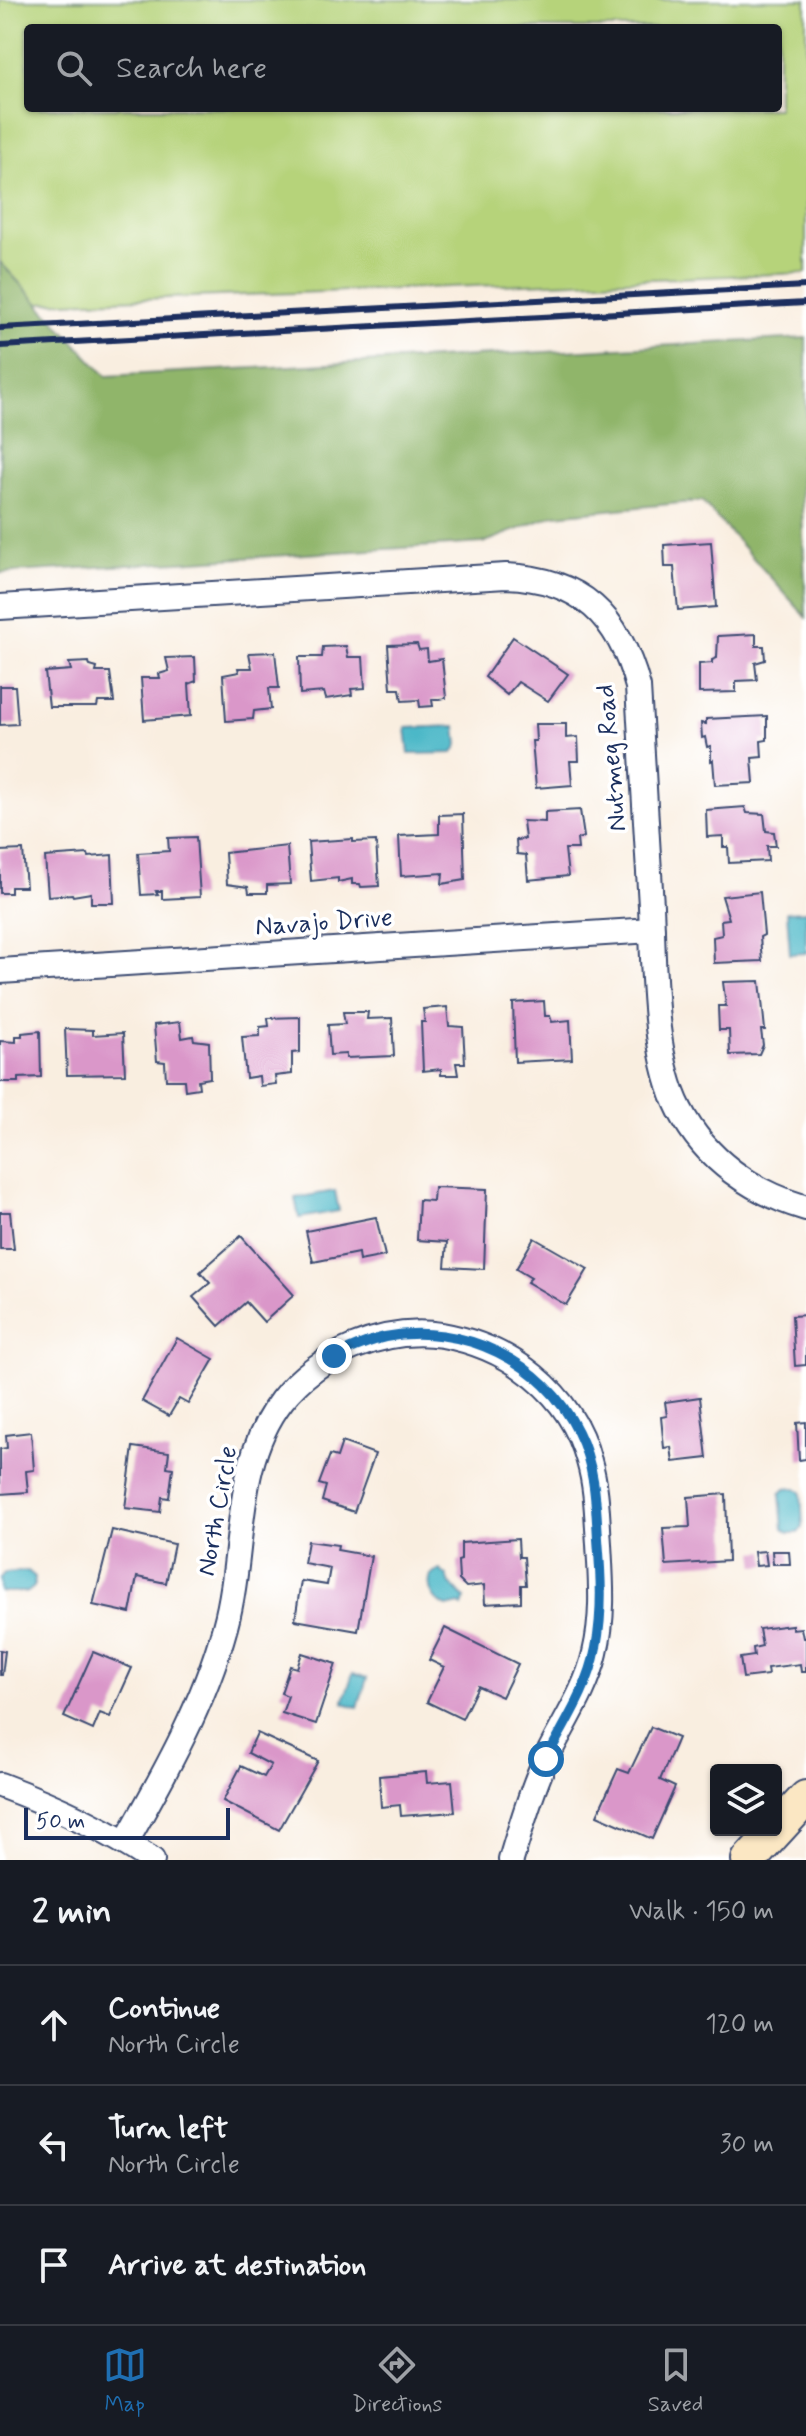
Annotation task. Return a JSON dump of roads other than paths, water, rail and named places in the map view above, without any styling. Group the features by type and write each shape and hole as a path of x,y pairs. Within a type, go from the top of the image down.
{"main road":[{"path":"749,1860 806,1798"}],"street":[{"name":"Nutmeg Road","path":"0,607 506,576 558,585 596,608 616,631 630,657 638,687 661,1054 669,1086 692,1130 718,1160 762,1191 806,1208"},
{"name":"Navajo Drive","path":"0,971 652,930"},
{"name":"North Circle","path":"126,1842 183,1739 213,1667 235,1581 248,1469 270,1418 301,1379 334,1356 385,1337 435,1334 464,1339 493,1349 543,1383 578,1431 589,1459 595,1488 602,1595 596,1652 581,1693 533,1788 511,1860"},
{"path":"0,1785 44,1801 126,1842 152,1860"}],"water":[{"path":"456,726 458,745 453,753 409,754 406,728"},
{"path":"806,911 806,953 790,954 787,912"},
{"path":"335,1191 339,1211 299,1218 295,1198"},
{"path":"796,1488 801,1492 803,1527 798,1533 789,1533 783,1529 780,1494 785,1489"},
{"path":"440,1570 465,1598 462,1606 447,1607 432,1594 431,1575"},
{"path":"28,1571 35,1577 34,1587 28,1592 0,1592 0,1578 5,1573"},
{"path":"353,1673 367,1678 358,1707 343,1703"}],"railway":[{"path":"0,328 806,286"},
{"path":"0,346 806,303"}]}
